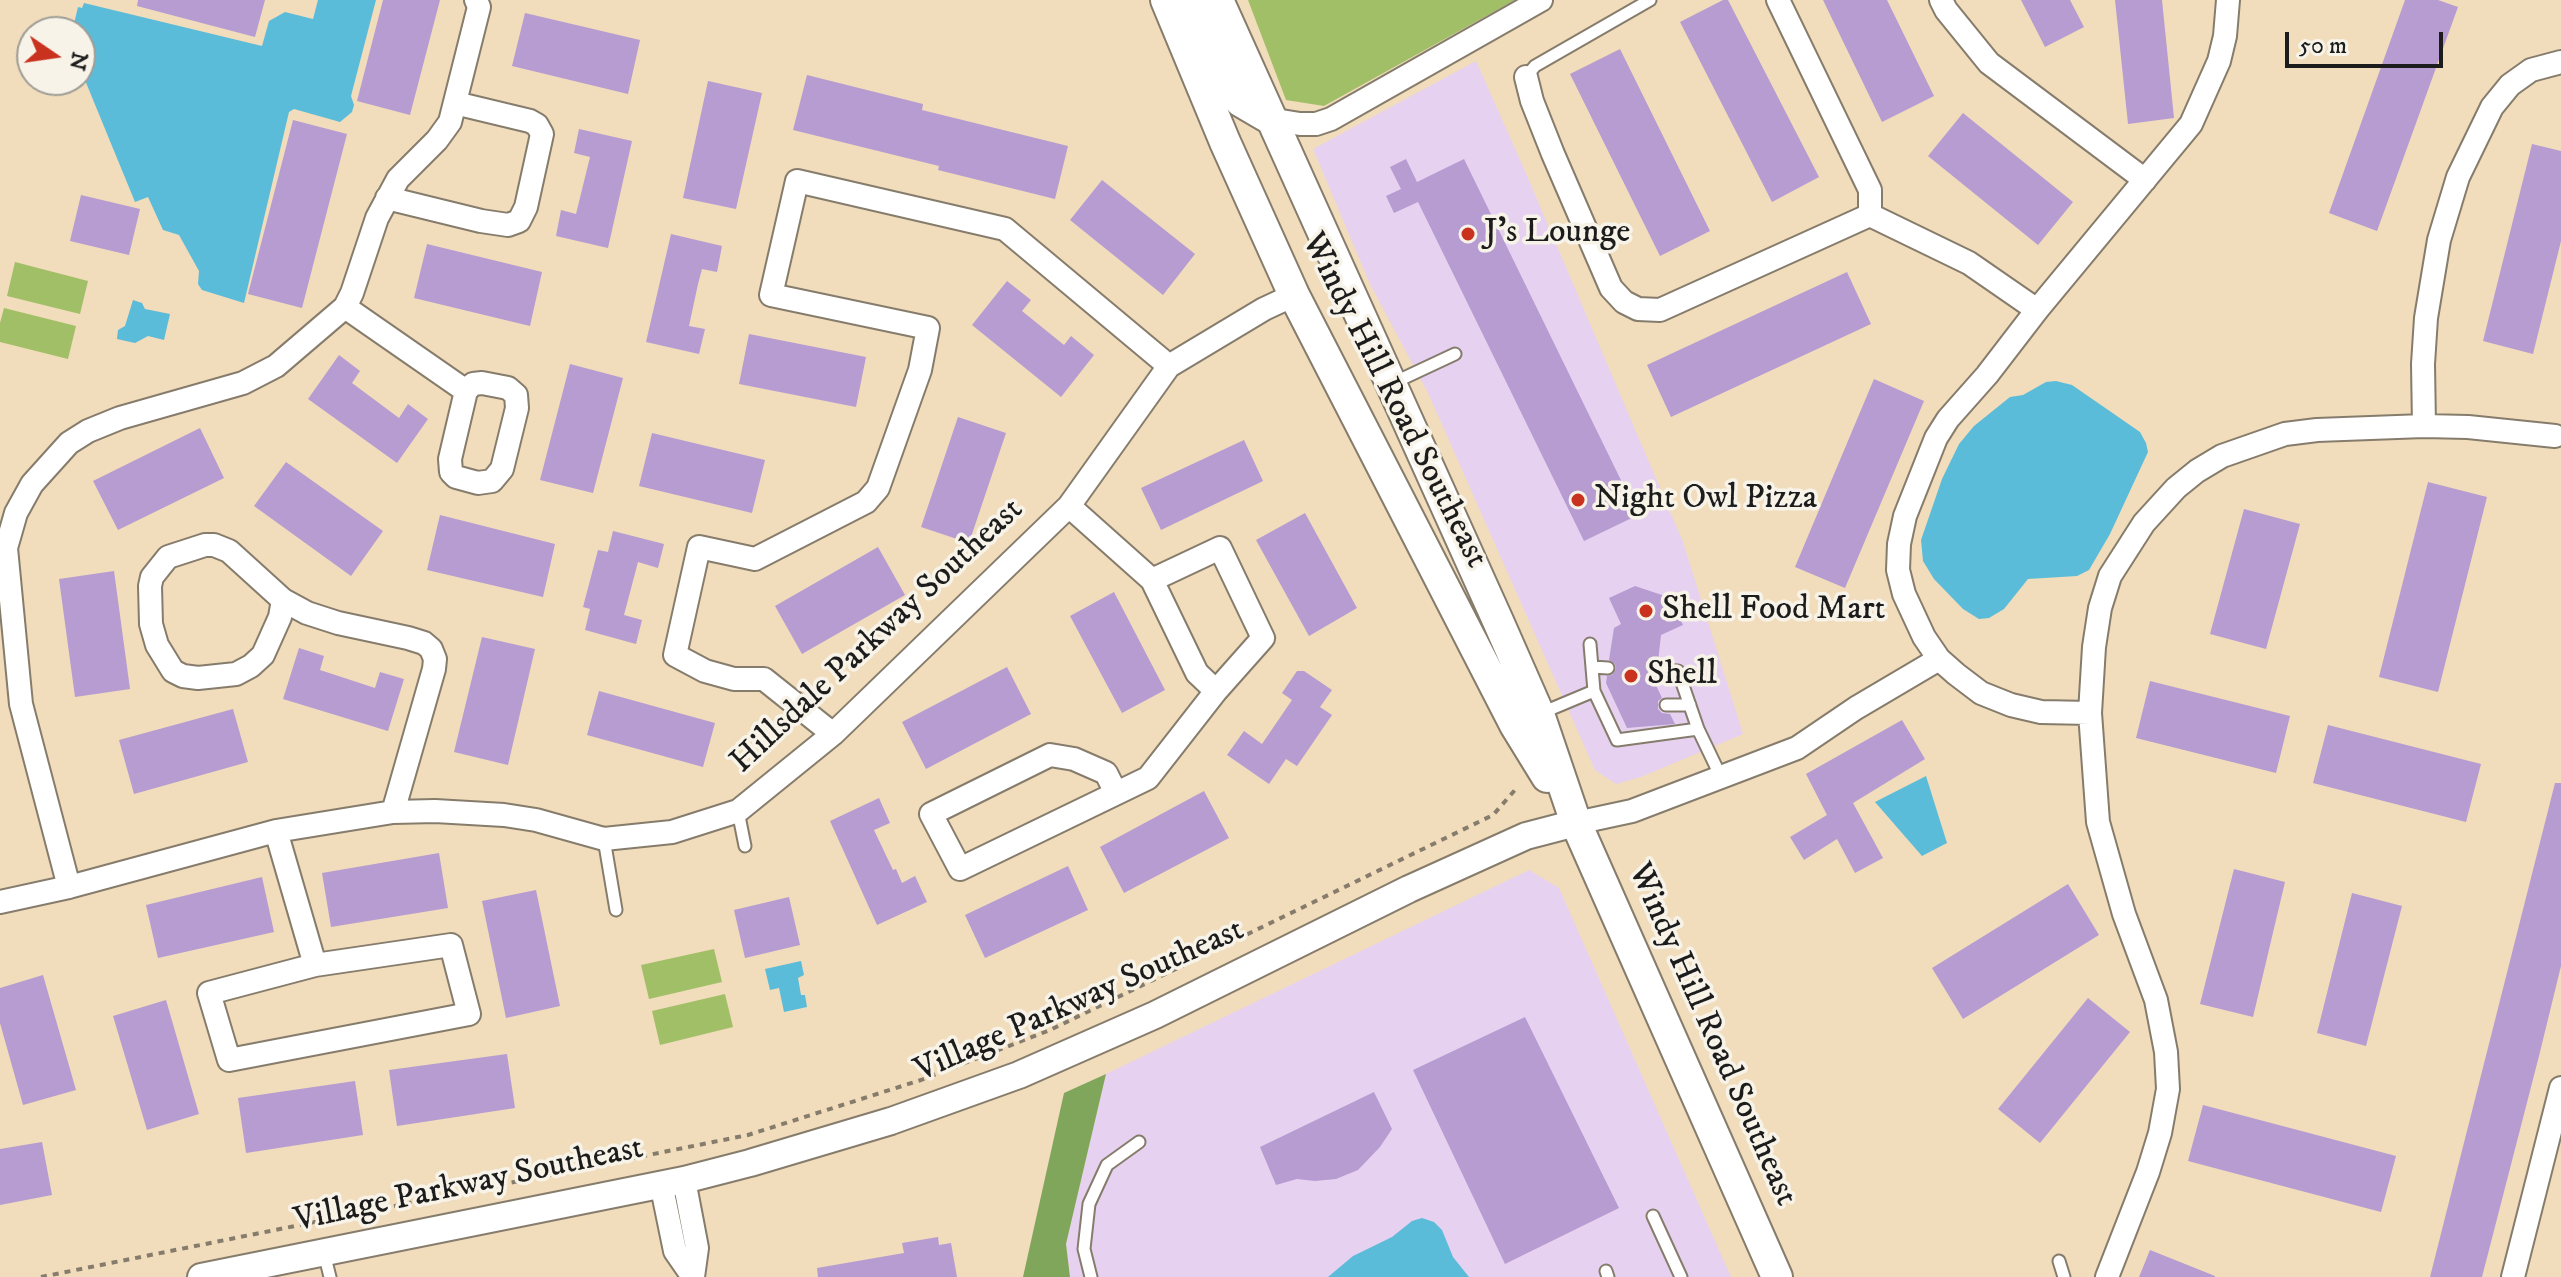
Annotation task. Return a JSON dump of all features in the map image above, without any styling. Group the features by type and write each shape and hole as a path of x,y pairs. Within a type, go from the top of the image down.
{"main road":[{"name":"Windy Hill Road Southeast","path":"1166,0 1294,295 1515,725 1576,823"},
{"path":"1192,0 1240,101 1269,119"},
{"name":"Windy Hill Road Southeast","path":"1218,0 1539,714 1576,823 1777,1277"}],"street":[{"path":"69,887 21,704 6,548 16,513 32,484 69,443 88,431 120,418 243,383 276,366 345,307 387,198 398,179 444,133 455,103 479,7 476,0"},
{"path":"1269,119 1316,124 1331,119 1541,0"},
{"path":"1778,0 1870,190 1870,215"},
{"path":"1941,0 1989,63 2145,180"},
{"path":"2090,713 2041,712 2011,705 1981,693 1939,659 1924,637 1904,594 1898,570 1899,544 1905,516 1936,438 1948,419 2191,124 2219,61 2228,0"},
{"path":"2424,426 2426,318 2439,240 2458,177 2492,107 2510,85 2531,70 2561,62"},
{"path":"1526,77 1553,154 1611,288 1624,302 1638,309 1660,310 1870,215"},
{"path":"387,198 481,221 508,225 519,221 526,207 542,134 537,125 530,121 455,103"},
{"path":"833,734 764,679 734,679 705,671 675,655 699,547 755,559 866,502 878,488 920,370 928,328 771,295 797,181 1005,229 1169,366"},
{"path":"1870,215 1969,263 2037,310"},
{"name":"Hillsdale Parkway Southeast","path":"0,902 69,887 276,831 393,812 504,815 536,820 604,839 672,832 738,811 833,734 1069,506 1169,366 1264,309 1294,295"},
{"path":"345,307 466,391"},
{"path":"2107,1277 2148,1172 2160,1133 2168,1089 2166,1052 2156,1000 2124,914 2098,822 2090,713 2094,647 2100,608 2110,576 2144,523 2176,488 2222,456 2285,434 2424,426 2555,436"},
{"path":"1069,506 1152,580 1197,673 1216,691"},
{"path":"283,600 280,617 263,655 243,670 219,677 183,676 173,671 157,645 151,624 150,586 158,568 168,557 214,545 238,558 283,600 307,613 369,632 424,643 435,659 434,669 393,812"},
{"path":"1116,793 1106,773 1074,759 1050,755 931,814 960,869 1148,778 1216,691 1263,638 1220,548 1152,580"},
{"name":"Village Parkway Southeast","path":"201,1277 327,1265 750,1163 891,1121 1019,1075 1155,1015 1409,889 1526,836 1632,811 1797,748 1856,708 1939,659"},
{"path":"276,831 315,965"},
{"path":"451,945 469,1014 229,1060 209,993 315,965 451,945"},
{"path":"2513,1277 2561,1088"},
{"path":"672,1181 697,1248 693,1277"}],"lane":[{"path":"1526,77 1535,66 1650,0"},
{"path":"1391,385 1455,354"},
{"path":"1590,644 1594,691 1617,740 1698,729"},
{"path":"1592,667 1608,668"},
{"path":"1657,670 1678,671 1698,729 1721,777"},
{"path":"1539,714 1594,691"},
{"path":"1666,705 1690,705"},
{"path":"1602,709 1618,708"},
{"path":"738,811 745,846"},
{"path":"604,839 616,910"},
{"path":"1091,1277 1084,1249 1089,1204 1107,1165 1139,1142"},
{"path":"1653,1216 1681,1277"},
{"path":"2059,1261 2064,1277"}],"path":[{"path":"41,1277 748,1135 921,1080 1050,1030 1493,815 1515,790"}],"shaded area":[{"path":"1476,61 1683,542 1743,734 1641,777 1616,784 1595,770 1428,393 1370,284 1313,149"},
{"path":"1529,870 1559,888 1731,1277 1070,1277 1066,1244 1106,1074"}],"green space":[{"path":"1248,0 1515,0 1324,106 1286,100"},
{"path":"15,262 88,281 80,314 7,296"},
{"path":"4,308 76,326 68,359 0,342"},
{"path":"714,949 722,982 649,999 641,965"},
{"path":"725,994 733,1027 660,1045 652,1011"},
{"path":"1106,1074 1066,1244 1070,1277 1023,1277 1064,1093"}],"water":[{"path":"318,0 376,0 351,96 354,105 352,112 340,122 294,109 289,112 244,303 202,290 198,284 199,271 179,235 163,230 148,197 135,202 91,96 96,96 96,16 76,16 78,7 82,8 84,3 262,46 269,21 285,12 313,19"},
{"path":"133,300 142,303 145,309 170,314 164,340 148,336 135,343 117,339 118,330 125,326"},
{"path":"2056,381 2072,385 2140,432 2148,452 2110,534 2089,570 2077,576 2028,579 2004,609 1989,618 1979,619 1963,609 1934,579 1923,561 1921,540 1942,479 1959,444 1974,426 2010,397"},
{"path":"1926,776 1947,843 1922,856 1875,802"},
{"path":"801,961 804,975 798,978 807,1007 784,1012 779,988 770,990 765,969"},
{"path":"1422,1218 1434,1222 1442,1230 1453,1257 1469,1277 1328,1277 1353,1256"}],"building":[{"path":"138,0 265,0 255,37 137,6"},
{"path":"383,0 440,0 410,115 357,101"},
{"path":"1728,0 1819,177 1772,202 1680,22"},
{"path":"1823,0 1887,0 1934,96 1882,122"},
{"path":"2021,0 2070,0 2084,27 2045,47"},
{"path":"2115,0 2162,0 2174,118 2128,124"},
{"path":"2405,0 2438,0 2458,7 2377,231 2329,213"},
{"path":"525,13 640,40 628,94 512,66"},
{"path":"1620,49 1710,231 1660,256 1570,74"},
{"path":"807,75 923,104 922,110 1068,146 1055,199 793,130"},
{"path":"708,81 762,93 736,209 683,198"},
{"path":"1963,113 2073,202 2038,245 1928,156"},
{"path":"293,120 347,134 302,308 248,294"},
{"path":"579,129 632,141 608,248 556,236 561,210 576,214 590,157 574,153"},
{"path":"2532,144 2561,151 2561,241 2533,354 2483,341"},
{"path":"1406,159 1417,182 1464,159 1638,515 1584,541 1418,202 1394,213 1386,196 1401,189 1390,167"},
{"path":"1102,180 1195,254 1163,295 1070,220"},
{"path":"81,195 140,209 129,255 70,241"},
{"path":"671,234 722,246 717,272 702,269 689,326 705,329 699,354 646,342"},
{"path":"427,244 542,272 530,326 414,298"},
{"path":"1847,272 1871,324 1671,417 1647,365"},
{"path":"1007,281 1031,300 1022,311 1064,345 1071,336 1094,355 1061,397 972,325"},
{"path":"749,334 866,357 856,407 739,384"},
{"path":"339,355 360,371 352,383 399,418 408,404 428,419 397,463 308,399"},
{"path":"570,364 623,378 593,493 540,480"},
{"path":"1874,379 1924,401 1845,588 1795,567"},
{"path":"958,417 1006,433 969,543 921,527"},
{"path":"200,428 224,478 118,530 93,481"},
{"path":"652,433 765,460 752,513 639,486"},
{"path":"1244,440 1263,481 1161,530 1141,488"},
{"path":"286,462 383,531 351,576 254,506"},
{"path":"2428,482 2487,497 2438,692 2379,677"},
{"path":"2244,509 2300,524 2266,649 2210,634"},
{"path":"1305,513 1357,608 1309,636 1256,540"},
{"path":"440,515 555,544 543,597 427,570"},
{"path":"613,531 664,544 658,568 638,562 624,615 642,620 636,644 585,630 590,609 583,607 598,550 608,552"},
{"path":"878,547 905,595 802,654 775,606"},
{"path":"114,571 130,689 75,697 59,579"},
{"path":"1635,586 1671,598 1683,625 1661,635 1658,662 1652,663 1649,669 1662,698 1658,701 1658,709 1670,714 1675,724 1627,728 1606,683 1607,676 1616,669 1609,660 1614,628 1621,624 1609,598"},
{"path":"1114,592 1165,690 1122,713 1070,616"},
{"path":"482,637 535,649 508,765 454,752"},
{"path":"299,648 324,656 320,670 375,688 380,672 404,679 388,731 283,699"},
{"path":"1007,667 1031,714 926,769 902,722"},
{"path":"1297,671 1304,671 1332,690 1320,707 1332,715 1297,766 1286,759 1269,784 1227,755 1244,731 1262,744 1292,700 1282,693"},
{"path":"2150,681 2290,716 2276,773 2136,738"},
{"path":"599,691 715,723 703,767 587,735"},
{"path":"233,709 248,762 134,794 119,740"},
{"path":"1902,720 1925,759 1853,803 1883,858 1855,873 1837,839 1804,860 1790,837 1827,815 1806,774"},
{"path":"2328,725 2481,764 2466,822 2313,783"},
{"path":"2555,783 2561,783 2561,966 2539,1056 2482,1277 2430,1277"},
{"path":"1204,791 1229,838 1124,893 1100,847"},
{"path":"879,798 890,823 874,830 902,883 915,876 927,902 877,925 830,821"},
{"path":"439,853 448,908 331,927 322,873"},
{"path":"1068,866 1088,910 985,958 965,915"},
{"path":"2234,869 2285,882 2253,1017 2200,1004"},
{"path":"262,877 274,932 158,958 146,905"},
{"path":"2068,884 2099,935 1963,1019 1932,968"},
{"path":"536,890 560,1006 506,1018 482,901"},
{"path":"2352,893 2402,906 2366,1046 2317,1033"},
{"path":"789,897 800,945 745,958 734,910"},
{"path":"43,975 76,1090 23,1105 0,1023 0,988"},
{"path":"2088,998 2130,1032 2040,1143 1998,1109"},
{"path":"166,1000 199,1114 147,1130 113,1016"},
{"path":"1525,1017 1619,1208 1505,1264 1413,1070"},
{"path":"507,1054 515,1108 397,1126 389,1070"},
{"path":"355,1081 363,1135 246,1153 238,1098"},
{"path":"1374,1092 1392,1129 1358,1170 1336,1179 1297,1179 1276,1185 1260,1147"},
{"path":"2203,1105 2396,1156 2381,1212 2188,1161"},
{"path":"42,1142 52,1195 0,1205 0,1149"},
{"path":"938,1237 939,1245 951,1243 957,1277 818,1277 817,1268 904,1253 902,1243"},
{"path":"2150,1250 2215,1276 2215,1277 2139,1277"}],"place":[{"name":"J's Lounge","path":"1468,234"},
{"name":"Night Owl Pizza","path":"1578,500"},
{"name":"Shell Food Mart","path":"1646,611"},
{"name":"Shell","path":"1631,676"}]}
